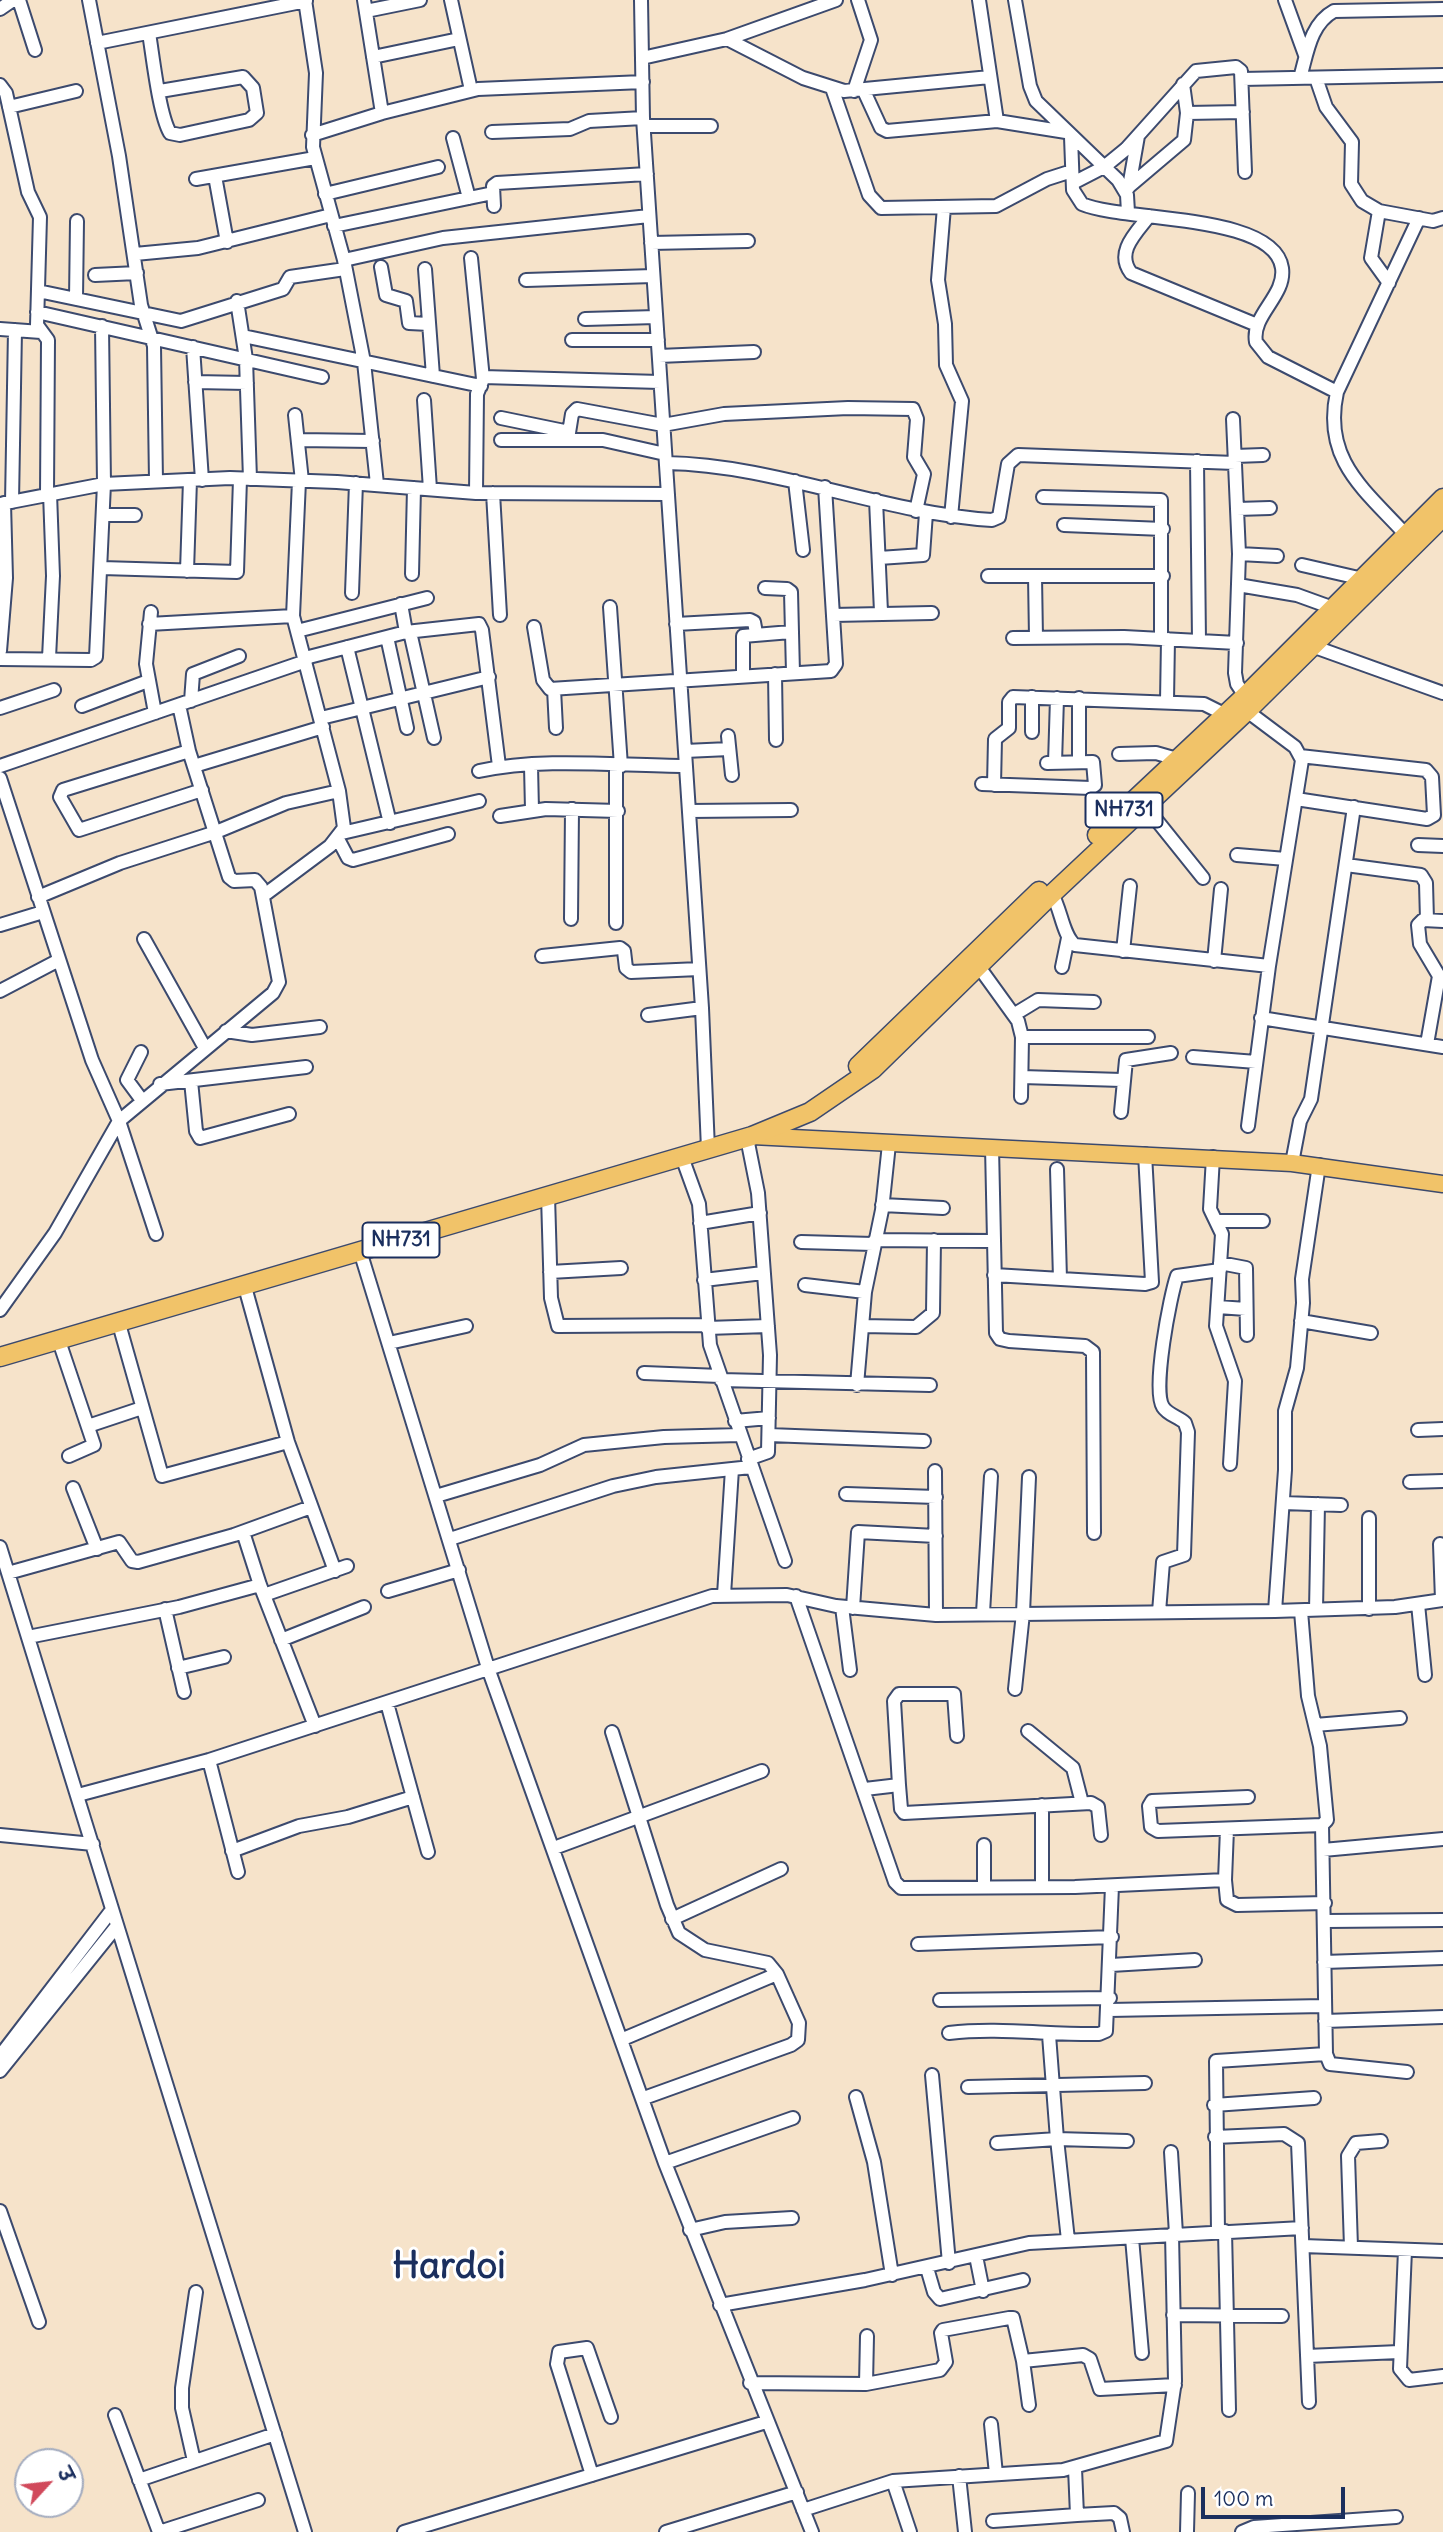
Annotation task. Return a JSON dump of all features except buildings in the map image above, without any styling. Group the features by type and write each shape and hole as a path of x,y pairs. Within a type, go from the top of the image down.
{"highway":[{"name":"NH731","path":"0,1357 120,1324 750,1137 798,1114 810,1112 832,1099 873,1069 1052,894 1146,807 1333,608 1443,498"},
{"name":"NH731","path":"798,1114 806,1104 864,1062 1177,759 1312,646 1443,517"}],"main road":[{"path":"750,1137 1213,1157 1319,1165 1443,1184"}],"street":[{"path":"0,9 13,0"},
{"path":"19,0 35,50"},
{"path":"89,0 135,254 143,314 152,338 156,481"},
{"path":"382,113 365,6 420,0"},
{"path":"450,0 471,90"},
{"path":"640,0 643,122 702,1008 708,1149"},
{"path":"642,58 727,39 836,0"},
{"path":"858,0 871,45 859,91 881,128 887,131 997,121 1068,135"},
{"path":"979,0 997,121"},
{"path":"1015,0 1030,86 1036,101 1068,135 1107,165 1127,188"},
{"path":"1285,0 1306,57"},
{"path":"97,43 305,1 316,73 312,135 315,158 345,264 364,362 377,484"},
{"path":"1300,78 1317,25 1340,5 1441,6"},
{"path":"149,33 160,91 167,127 173,135 248,120 257,113 253,88 243,77 160,91"},
{"path":"373,57 459,39"},
{"path":"727,39 784,70 832,88 859,91 990,77"},
{"path":"1107,165 1139,136 1196,71 1206,68 1238,68 1242,79 1245,172"},
{"path":"1242,79 1443,75"},
{"path":"1316,78 1326,107 1352,142 1352,187 1366,204 1379,211 1437,221 1443,218"},
{"path":"312,135 382,113 471,90 643,82"},
{"path":"1127,188 1184,140 1187,113 1183,83"},
{"path":"0,85 9,107 28,192 40,217 37,327 48,340 49,494 53,576 49,658"},
{"path":"832,88 873,202 888,208 1002,204 1047,178 1073,177 1107,165 1155,166"},
{"path":"9,107 76,91"},
{"path":"1033,127 1036,101"},
{"path":"1187,113 1243,112"},
{"path":"492,132 570,129 595,120 711,126"},
{"path":"1068,135 1075,196 1082,204 1233,230 1268,244 1279,260 1282,279 1257,325 1256,342 1268,357 1337,392"},
{"path":"1128,212 1127,188 1139,136"},
{"path":"453,138 469,198"},
{"path":"196,179 315,158"},
{"path":"325,194 438,167"},
{"path":"135,254 227,242 332,220 469,198 493,200 492,186 497,183 647,174"},
{"path":"215,176 227,242"},
{"path":"944,207 938,280 946,324 946,365 962,401 951,517"},
{"path":"1379,211 1371,258 1388,283"},
{"path":"38,291 184,321 237,301 283,289 291,277 443,238 649,216"},
{"path":"1149,216 1124,254 1130,273 1257,325"},
{"path":"1406,535 1345,467 1335,439 1334,407 1337,392 1419,218"},
{"path":"76,299 77,221"},
{"path":"651,243 748,241"},
{"path":"471,258 482,382 477,394 476,493"},
{"path":"382,267 386,295 406,301 409,323 429,324"},
{"path":"425,269 433,376"},
{"path":"95,275 137,272"},
{"path":"526,280 653,276"},
{"path":"102,568 233,573 238,570 245,479 247,383 237,301"},
{"path":"37,312 322,377"},
{"path":"585,319 656,317"},
{"path":"0,659 96,659 104,484 102,326"},
{"path":"0,329 41,332"},
{"path":"0,651 15,330"},
{"path":"243,336 433,376 482,382 660,382"},
{"path":"572,340 658,340"},
{"path":"187,571 196,480 193,347"},
{"path":"659,356 754,352"},
{"path":"195,382 247,383"},
{"path":"424,400 430,489"},
{"path":"569,435 572,414 576,409 663,425 724,414 848,408 913,409 917,419 914,459 924,474 921,512 923,555 878,558"},
{"path":"295,415 300,481 293,616 339,792 344,820 340,836 348,858 353,860 448,834"},
{"path":"501,418 569,435 603,440 665,459 716,465 825,487 951,517 998,518 1008,464 1018,455 1197,461 1235,460 1263,455"},
{"path":"1233,419 1239,554 1236,679 1238,710"},
{"path":"501,440 569,435"},
{"path":"298,440 373,441"},
{"path":"1197,461 1199,641"},
{"path":"5,503 104,484 245,479 377,484 476,493 668,494"},
{"path":"795,481 803,550"},
{"path":"352,593 356,483"},
{"path":"534,627 543,680 548,688 554,689 835,669 825,487"},
{"path":"412,574 414,488"},
{"path":"493,493 500,615"},
{"path":"1043,497 1160,500 1164,504 1167,702"},
{"path":"876,500 881,612"},
{"path":"1237,509 1270,508"},
{"path":"103,515 135,515"},
{"path":"1064,525 1163,529"},
{"path":"1239,554 1277,556"},
{"path":"1302,565 1363,579"},
{"path":"988,576 1163,576"},
{"path":"1035,576 1036,638"},
{"path":"1238,585 1297,595 1333,608"},
{"path":"765,588 791,591 793,673"},
{"path":"297,631 427,598"},
{"path":"401,604 425,692 434,738"},
{"path":"610,607 619,766 616,923"},
{"path":"833,615 932,612"},
{"path":"155,713 148,681 146,648 150,618 293,616"},
{"path":"676,624 750,620 754,622 756,633"},
{"path":"0,766 346,647 408,632 479,624 489,677 499,766"},
{"path":"743,676 742,637 756,633 791,632"},
{"path":"387,637 407,728"},
{"path":"1013,638 1165,639 1237,643"},
{"path":"1312,646 1443,692"},
{"path":"346,647 390,823"},
{"path":"0,1310 55,1233 119,1121 159,1084 273,993 279,982 258,881 230,879 189,751 185,703 192,674 239,656"},
{"path":"775,674 776,740"},
{"path":"194,766 362,707 489,677"},
{"path":"82,706 148,681"},
{"path":"554,689 556,728"},
{"path":"0,708 54,690"},
{"path":"1057,698 1051,763 1094,763 1093,787 988,784 995,739 1009,728 1009,699 1015,696 1204,704 1238,710 1294,747 1300,756 1296,799 1261,1018 1248,1126"},
{"path":"1032,697 1032,732"},
{"path":"1079,698 1079,762"},
{"path":"685,751 729,743 732,775"},
{"path":"189,751 63,790 60,797 79,830 202,790"},
{"path":"1119,754 1156,753 1177,759"},
{"path":"1296,799 1431,818 1434,813 1431,774 1422,769 1300,756"},
{"path":"531,765 532,810"},
{"path":"479,771 499,766 531,765 686,766"},
{"path":"0,778 92,1060 119,1121 156,1234"},
{"path":"38,897 120,863 216,832 286,803 339,792"},
{"path":"263,896 340,836 479,801"},
{"path":"1146,807 1203,878"},
{"path":"1292,1163 1300,1121 1311,1099 1354,807"},
{"path":"571,919 572,809"},
{"path":"500,816 532,810 618,811"},
{"path":"689,811 791,810"},
{"path":"1418,845 1443,846"},
{"path":"1237,855 1286,859"},
{"path":"1346,865 1421,875 1426,883 1427,920"},
{"path":"1123,951 1130,886"},
{"path":"1214,961 1221,889"},
{"path":"1052,894 1061,909 1068,938 1062,967"},
{"path":"0,925 43,912"},
{"path":"1427,1044 1439,976 1420,944 1418,925 1427,920 1443,921"},
{"path":"1068,938 1079,947 1269,966"},
{"path":"145,939 205,1048"},
{"path":"542,956 620,948 624,951 626,968 631,972 699,969"},
{"path":"0,991 59,961"},
{"path":"979,967 1014,1014 1022,1037 1021,1097"},
{"path":"1014,1014 1038,1000 1094,1002"},
{"path":"648,1015 702,1008"},
{"path":"1261,1018 1443,1047"},
{"path":"226,1031 252,1035 320,1027"},
{"path":"1022,1037 1148,1037"},
{"path":"141,1052 127,1080 141,1099"},
{"path":"1121,1112 1122,1080 1127,1058 1171,1053"},
{"path":"1193,1057 1256,1062"},
{"path":"159,1084 306,1067"},
{"path":"1022,1077 1122,1080"},
{"path":"191,1081 196,1131 200,1138 289,1114"},
{"path":"450,1539 613,1486 656,1477 732,1469 766,1454 770,1380 768,1326 760,1213 750,1137"},
{"path":"857,1385 865,1292 882,1205 889,1144"},
{"path":"992,1147 995,1328 1000,1339 1084,1346 1093,1350 1094,1533"},
{"path":"994,1275 1145,1284 1152,1282 1144,1154"},
{"path":"682,1157 696,1193 707,1326 720,1378 785,1561"},
{"path":"1213,1157 1210,1209 1221,1230 1217,1334 1235,1381 1230,1464"},
{"path":"1275,1611 1283,1503 1285,1411 1297,1368 1302,1279 1319,1165"},
{"path":"1057,1169 1060,1279"},
{"path":"548,1196 554,1316 560,1327 663,1323 768,1326"},
{"path":"882,1205 943,1208"},
{"path":"700,1223 760,1213"},
{"path":"1217,1221 1263,1221"},
{"path":"862,1326 916,1327 933,1313 934,1240"},
{"path":"801,1242 994,1241"},
{"path":"360,1251 489,1671 644,2098 664,2163 812,2532"},
{"path":"1159,1612 1163,1562 1184,1555 1188,1432 1183,1420 1166,1410 1161,1401 1162,1346 1176,1278 1220,1267 1246,1268 1247,1335"},
{"path":"550,1272 621,1268"},
{"path":"704,1280 764,1273"},
{"path":"805,1285 865,1292"},
{"path":"28,1637 262,1590 341,1568 311,1507 288,1443 245,1287"},
{"path":"1218,1307 1247,1309"},
{"path":"1301,1321 1371,1333"},
{"path":"120,1324 159,1473 164,1477 288,1443"},
{"path":"389,1343 466,1325"},
{"path":"59,1341 93,1447 69,1456"},
{"path":"644,1373 857,1385 930,1385"},
{"path":"88,1426 142,1408"},
{"path":"735,1422 769,1419"},
{"path":"1418,1430 1443,1429"},
{"path":"436,1496 540,1465 584,1445 664,1437 740,1435"},
{"path":"769,1435 924,1441"},
{"path":"724,1595 732,1469"},
{"path":"936,1471 936,1615"},
{"path":"983,1613 991,1476"},
{"path":"1015,1689 1023,1613 1029,1477"},
{"path":"1410,1482 1443,1481"},
{"path":"74,1488 97,1549"},
{"path":"845,1494 936,1497"},
{"path":"1283,1503 1341,1505"},
{"path":"1317,1610 1318,1504"},
{"path":"8,1573 120,1543 132,1561 138,1562 243,1532 311,1507"},
{"path":"1369,1518 1369,1609"},
{"path":"243,1532 262,1590 315,1726"},
{"path":"850,1670 848,1607 858,1532 936,1536"},
{"path":"78,1796 209,1760 489,1671 692,1601 724,1595 796,1596 848,1607 936,1615 1369,1609 1443,1600 1440,1544"},
{"path":"0,1547 304,2532"},
{"path":"388,1591 459,1570"},
{"path":"796,1596 898,1886 906,1889 1112,1886 1225,1880"},
{"path":"1418,1604 1425,1675"},
{"path":"281,1640 364,1607"},
{"path":"165,1609 184,1692"},
{"path":"1248,1797 1150,1803 1150,1823 1153,1830 1227,1829 1322,1825 1327,1820 1320,1746 1308,1690 1301,1611"},
{"path":"178,1668 224,1657"},
{"path":"957,1736 954,1694 895,1697 899,1785 901,1810 904,1813 1082,1803 1098,1807 1101,1835"},
{"path":"387,1703 428,1852"},
{"path":"1315,1725 1400,1718"},
{"path":"1028,1731 1073,1769 1082,1803"},
{"path":"612,1732 672,1920 679,1933 705,1950 761,1960 777,1974 799,2023 798,2040 644,2098"},
{"path":"209,1760 238,1872"},
{"path":"554,1848 762,1771"},
{"path":"865,1789 899,1785"},
{"path":"232,1851 299,1826 348,1816 413,1797"},
{"path":"1042,1805 1042,1887"},
{"path":"1322,1825 1326,1922 1326,2054 1331,2064 1407,2072"},
{"path":"1227,1829 1227,1900 1237,1905 1325,1903"},
{"path":"0,1835 93,1844"},
{"path":"1323,1850 1443,1839"},
{"path":"984,1887 985,1845"},
{"path":"672,1920 781,1869"},
{"path":"949,2033 985,2030 1049,2035 1103,2033 1107,2027 1109,2004 1112,1886"},
{"path":"0,2056 111,1911"},
{"path":"1326,1922 1443,1920"},
{"path":"0,2071 116,1927"},
{"path":"918,1944 1112,1937"},
{"path":"1324,1962 1443,1958"},
{"path":"1111,1965 1195,1960"},
{"path":"622,2039 777,1974"},
{"path":"940,2000 1324,2006"},
{"path":"1325,2021 1443,2017"},
{"path":"1049,2035 1068,2240"},
{"path":"1229,2410 1227,2314 1215,2137 1215,2064 1219,2059 1326,2054"},
{"path":"932,2075 949,2263"},
{"path":"968,2087 1145,2082"},
{"path":"856,2097 871,2148 892,2275"},
{"path":"1214,2105 1314,2098"},
{"path":"664,2163 793,2118"},
{"path":"1215,2137 1284,2134 1298,2143 1309,2402"},
{"path":"997,2143 1057,2139 1127,2141"},
{"path":"1351,2248 1348,2156 1356,2143 1381,2141"},
{"path":"803,2510 893,2481 1075,2468 1166,2441 1175,2385 1171,2152"},
{"path":"0,2211 39,2322"},
{"path":"690,2231 719,2223 792,2218"},
{"path":"720,2305 892,2275 1025,2244 1302,2228"},
{"path":"1132,2238 1142,2353"},
{"path":"1303,2246 1443,2251"},
{"path":"1405,2250 1400,2369 1409,2380 1443,2376"},
{"path":"976,2256 983,2291"},
{"path":"927,2268 934,2292 940,2300 1023,2280"},
{"path":"194,2461 182,2408 182,2388 196,2292"},
{"path":"1173,2315 1282,2316"},
{"path":"750,2383 866,2384 940,2370 946,2362 941,2337 943,2330 1009,2318 1015,2321 1029,2405"},
{"path":"866,2384 867,2336"},
{"path":"592,2475 557,2364 559,2352 587,2348 611,2417"},
{"path":"1307,2356 1399,2352"},
{"path":"1023,2361 1088,2357 1100,2389 1132,2390 1175,2385"},
{"path":"115,2415 159,2532 258,2500"},
{"path":"404,2532 766,2422"},
{"path":"991,2424 996,2474"},
{"path":"139,2480 275,2434"},
{"path":"1075,2468 1077,2515"},
{"path":"959,2476 965,2532"},
{"path":"893,2481 910,2532"},
{"path":"666,2532 797,2492"},
{"path":"1187,2532 1188,2493"},
{"path":"993,2521 1114,2513 1120,2518 1123,2532"},
{"path":"1242,2532 1254,2527 1396,2517"},
{"path":"1376,2518 1377,2532"}],"district":[{"name":"Hardoi","path":"449,2267"}]}
